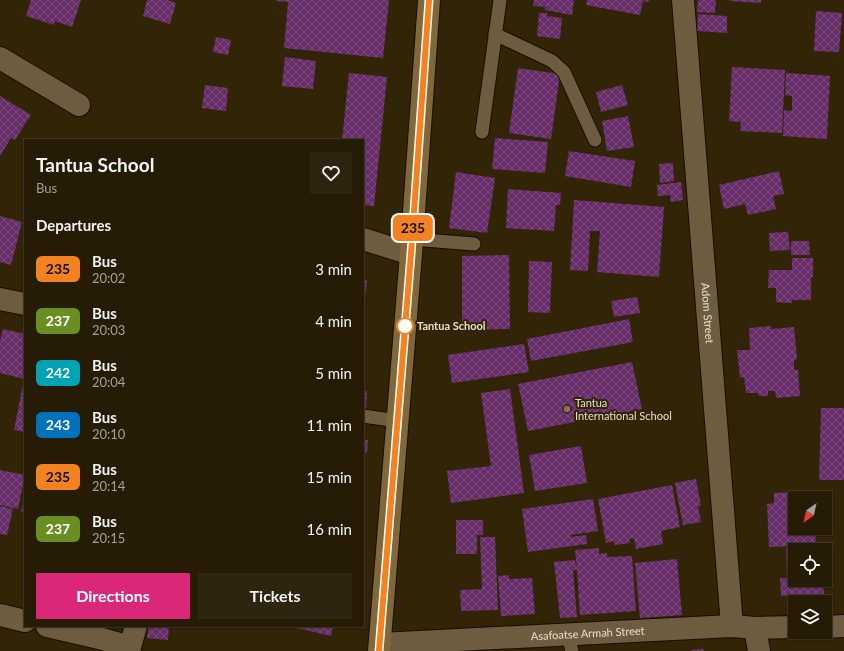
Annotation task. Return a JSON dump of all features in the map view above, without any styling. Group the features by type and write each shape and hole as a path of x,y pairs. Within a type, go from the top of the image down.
{"main road":[{"path":"379,648 398,421 429,0"}],"street":[{"name":"Adom Street","path":"684,0 732,626"},
{"path":"0,58 79,105"},
{"path":"364,239 411,247"},
{"path":"0,299 24,304"},
{"path":"0,615 24,621"},
{"name":"Asafoatse Armah Street","path":"379,648 570,643 732,626 755,628 788,627"},
{"path":"832,627 844,626"},
{"path":"51,627 99,638 131,649 136,627"},
{"path":"755,628 759,651"}],"lane":[{"path":"482,132 500,0"},
{"path":"495,34 552,61 564,72 595,140"},
{"path":"411,247 474,244"},
{"path":"364,416 398,421"}],"building":[{"path":"31,0 81,0 72,27 55,21 54,25 26,16"},
{"path":"147,0 167,0 176,3 170,24 143,16"},
{"path":"276,0 389,0 383,58 284,48 288,2"},
{"path":"534,0 574,0 572,15 545,10 545,7 533,6"},
{"path":"587,0 649,0 648,2 643,1 640,15 586,5"},
{"path":"698,0 716,0 715,13 697,12"},
{"path":"761,0 761,3 730,1"},
{"path":"816,11 842,13 839,52 814,51"},
{"path":"539,13 547,13 547,16 562,18 560,39 537,36"},
{"path":"698,14 727,16 727,33 697,31"},
{"path":"216,37 231,40 228,55 213,52"},
{"path":"285,57 316,61 313,89 282,86"},
{"path":"732,67 785,70 782,133 740,131 741,122 729,121"},
{"path":"518,68 560,74 551,139 509,133"},
{"path":"349,73 387,77 374,206 364,205 364,139 342,139"},
{"path":"786,73 830,76 827,139 783,136 784,110 792,111 792,96 785,95"},
{"path":"205,85 228,88 226,111 202,108"},
{"path":"622,85 628,105 601,112 596,92"},
{"path":"0,96 31,115 15,140 11,138 0,156"},
{"path":"628,116 634,147 607,151 602,121"},
{"path":"495,138 548,142 545,173 492,169"},
{"path":"569,151 635,161 631,187 565,176"},
{"path":"673,163 674,181 660,183 659,164"},
{"path":"779,171 784,194 773,196 776,209 748,215 745,204 724,209 719,185"},
{"path":"456,172 495,178 487,233 449,228"},
{"path":"681,182 683,200 671,202 670,195 658,196 657,185"},
{"path":"508,189 561,193 560,205 556,205 554,231 506,228"},
{"path":"574,200 664,207 659,277 597,272 600,231 590,231 588,271 570,270"},
{"path":"0,216 22,222 11,265 0,262"},
{"path":"788,232 790,250 770,251 769,233"},
{"path":"791,241 809,241 810,255 791,255"},
{"path":"509,255 510,329 462,330 462,256"},
{"path":"792,258 813,258 811,300 792,300 792,303 776,302 776,288 768,288 769,270 792,270"},
{"path":"529,261 552,262 550,313 528,312"},
{"path":"364,279 367,280 364,308"},
{"path":"637,297 640,313 614,317 611,301"},
{"path":"629,319 633,342 531,361 527,339"},
{"path":"771,326 771,329 794,327 797,359 794,360 794,370 798,370 800,396 776,398 775,391 768,391 768,396 759,396 758,393 746,393 744,377 740,378 737,350 750,350 749,328"},
{"path":"3,329 24,334 24,379 0,373 0,341"},
{"path":"524,344 529,372 452,383 448,355"},
{"path":"632,362 642,409 528,431 518,384"},
{"path":"24,379 24,432 14,430"},
{"path":"510,389 524,493 451,503 447,471 491,466 481,393"},
{"path":"364,391 367,391 366,409 364,409"},
{"path":"821,408 844,408 844,480 819,480"},
{"path":"364,440 368,440 367,453 364,453"},
{"path":"581,446 587,483 535,491 529,455"},
{"path":"0,470 24,475 18,509 0,505"},
{"path":"696,479 701,506 698,506 701,522 683,525 675,483"},
{"path":"672,485 680,527 661,531 663,544 636,549 634,538 629,539 630,543 615,545 614,541 606,543 598,499"},
{"path":"788,492 788,535 815,535 816,543 788,543 788,546 769,547 767,504 774,503 774,493"},
{"path":"24,499 24,513 21,512"},
{"path":"593,499 598,531 570,535 571,537 586,535 587,544 528,552 522,509"},
{"path":"0,506 13,509 7,535 0,534"},
{"path":"456,520 483,520 483,535 477,535 477,554 456,554"},
{"path":"480,537 495,537 498,610 461,611 460,590 482,589"},
{"path":"599,548 599,554 607,553 607,557 632,556 636,611 580,615 577,570 573,570 577,617 560,618 554,562 575,560 577,569 575,550"},
{"path":"786,548 788,548 788,587 823,587 824,595 781,596 780,578 787,578"},
{"path":"677,559 682,615 640,618 635,563"},
{"path":"509,575 509,579 532,578 535,614 501,616 498,576"},
{"path":"149,627 169,627 168,640 147,638"},
{"path":"293,627 333,627 331,636"},
{"path":"704,649 704,651 691,651 691,650"}],"bus line":[{"name":"235","path":"379,651 411,254 429,0"}],"place":[{"name":"Tantua School","path":"405,326"},
{"name":"Tantua International School","path":"567,409"}]}
